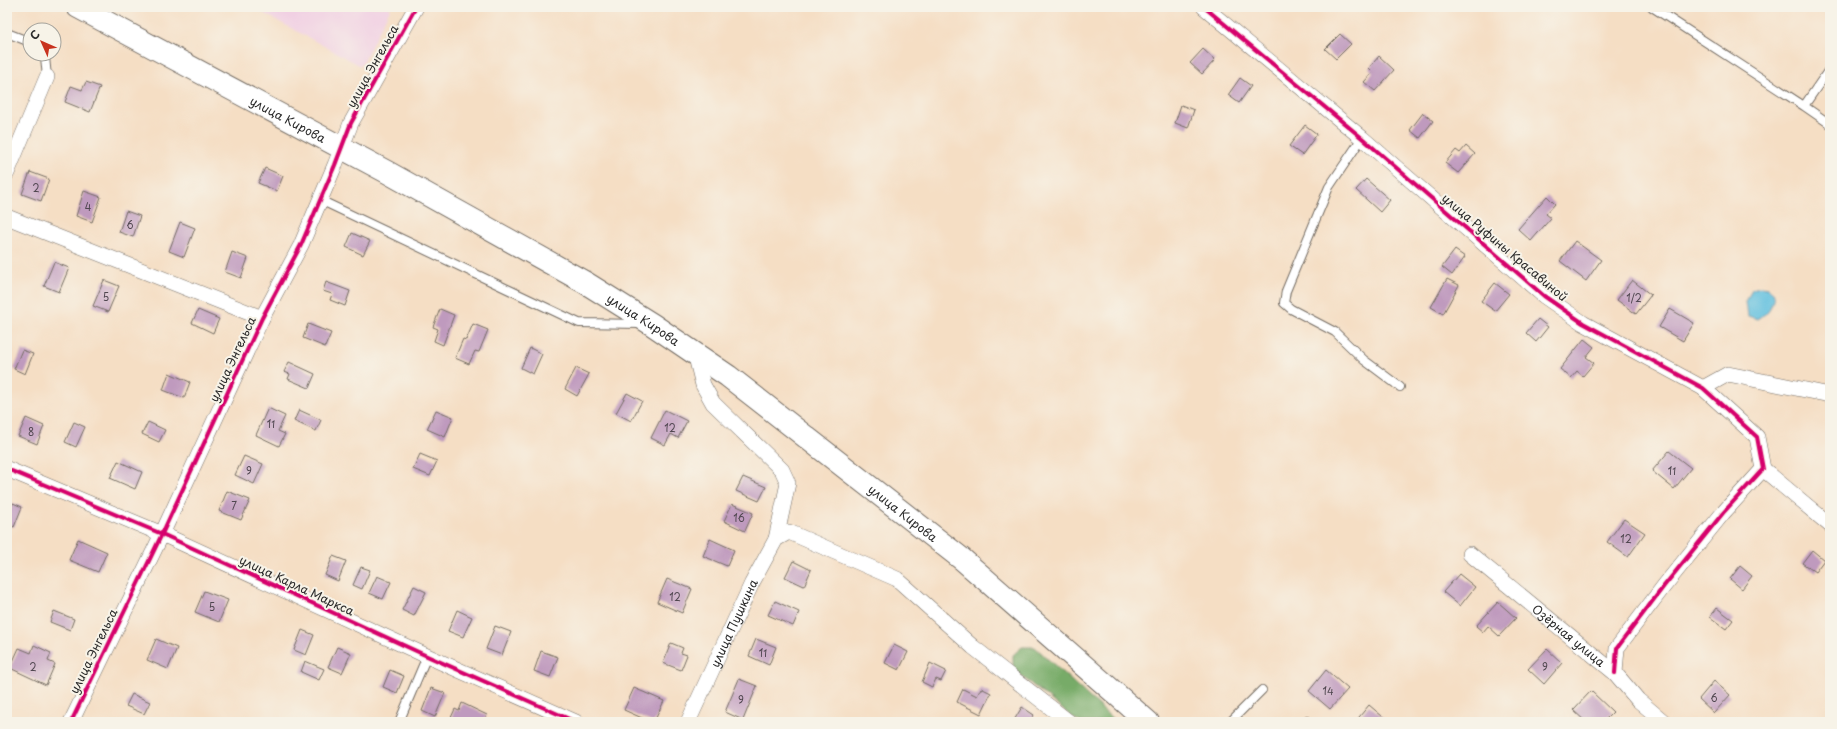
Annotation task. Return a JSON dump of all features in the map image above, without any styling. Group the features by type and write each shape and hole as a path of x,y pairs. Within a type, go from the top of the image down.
{"main road":[{"name":"улица Кирова","path":"78,7 342,148 586,282 653,324 728,376 962,559 1148,722"}],"street":[{"name":"улица Энгельса","path":"70,722 162,534 262,318 301,245 351,123 416,7"},
{"name":"улица Руфины Красавиной","path":"1204,7 1362,138 1544,296 1583,323 1703,388 1757,437 1763,469"},
{"path":"7,174 47,77"},
{"path":"7,217 262,318"},
{"name":"улица Пушкина","path":"688,722 752,583 776,539 788,483 782,470 712,403 703,385 694,353"},
{"path":"1703,388 1728,374 1830,395"},
{"name":"улица Карла Маркса","path":"7,469 162,534 427,656 576,722"},
{"path":"1615,673 1617,648 1664,586 1723,513 1763,469 1830,525"},
{"path":"776,539 789,532 897,579 972,647 1069,722"},
{"name":"Озёрная улица","path":"1470,554 1615,673 1638,700 1664,722"}],"lane":[{"path":"1652,7 1830,124"},
{"path":"7,32 22,39"},
{"path":"46,62 47,77"},
{"path":"1804,106 1830,68"},
{"path":"1362,138 1329,187 1286,291 1284,303 1291,309 1335,332 1364,360 1400,387"},
{"path":"320,200 578,323 653,324"},
{"path":"399,722 427,656"},
{"path":"1230,722 1262,690"}],"shaded area":[{"path":"252,7 391,7 361,66"}],"green space":[{"path":"1022,647 1035,647 1116,722 1080,722 1073,718 1013,669 1013,655"}],"water":[{"path":"1760,287 1768,288 1774,293 1773,302 1770,308 1758,319 1748,316 1746,302 1752,289"}],"building":[{"path":"1340,34 1351,44 1336,59 1325,49"},
{"path":"1203,49 1215,60 1202,74 1190,63"},
{"path":"1379,56 1394,70 1375,91 1364,82 1373,72 1369,68"},
{"path":"1240,78 1251,86 1239,103 1228,95"},
{"path":"86,82 100,87 90,112 65,102 71,86 82,90"},
{"path":"1181,105 1194,110 1188,128 1175,123"},
{"path":"1423,113 1433,121 1420,138 1410,130"},
{"path":"1305,125 1317,134 1302,155 1289,146"},
{"path":"1466,146 1475,154 1458,173 1445,163 1456,150 1460,153"},
{"path":"265,168 283,176 277,191 258,183"},
{"path":"30,172 49,179 41,201 22,194"},
{"path":"1366,179 1390,200 1380,212 1356,190"},
{"path":"84,191 101,197 92,222 76,216"},
{"path":"1547,196 1555,204 1546,214 1551,218 1531,241 1518,229"},
{"path":"126,211 140,216 133,237 119,232"},
{"path":"180,222 195,228 184,257 169,251"},
{"path":"352,233 370,241 363,255 346,247"},
{"path":"1575,241 1601,260 1586,281 1560,261"},
{"path":"1455,250 1465,257 1452,275 1442,267"},
{"path":"232,252 248,258 241,278 225,272"},
{"path":"54,262 69,268 59,292 44,286"},
{"path":"1447,279 1459,285 1443,314 1431,307"},
{"path":"104,280 119,286 108,312 93,306"},
{"path":"1632,280 1651,295 1636,314 1617,300"},
{"path":"326,282 350,291 345,306 330,300 332,294 323,291"},
{"path":"1495,283 1509,294 1495,311 1481,301"},
{"path":"440,309 454,315 443,345 434,341 438,329 433,327"},
{"path":"1670,309 1694,323 1683,341 1659,327"},
{"path":"198,310 219,319 213,333 192,323"},
{"path":"1538,319 1548,327 1536,342 1526,333"},
{"path":"308,324 331,333 325,347 303,338"},
{"path":"473,324 488,330 479,352 475,351 469,364 455,358 463,339 466,340"},
{"path":"1584,339 1594,347 1586,357 1594,363 1583,376 1577,371 1571,378 1560,369"},
{"path":"530,348 542,354 533,374 521,368"},
{"path":"22,350 33,354 25,374 14,369"},
{"path":"289,362 315,374 309,388 288,379 290,374 284,372"},
{"path":"576,368 589,374 577,396 565,389"},
{"path":"169,373 190,382 184,398 163,390"},
{"path":"627,393 642,401 631,421 616,413"},
{"path":"268,408 285,416 278,431 285,434 279,446 256,435"},
{"path":"299,410 321,420 316,431 294,421"},
{"path":"436,410 453,417 445,437 427,429"},
{"path":"665,410 687,421 678,438 671,434 665,445 651,438"},
{"path":"26,418 44,426 37,444 18,436"},
{"path":"74,422 85,427 76,447 65,442"},
{"path":"148,422 165,430 159,442 142,434"},
{"path":"1669,451 1691,468 1674,489 1652,471"},
{"path":"420,454 437,461 430,476 413,469"},
{"path":"244,456 263,464 254,484 235,475"},
{"path":"118,461 142,472 135,489 110,478"},
{"path":"743,477 766,487 759,501 736,491"},
{"path":"227,491 250,500 241,520 219,511"},
{"path":"13,503 22,507 14,527 7,524 7,516"},
{"path":"732,504 753,513 745,531 724,521"},
{"path":"1624,519 1645,533 1628,557 1607,542"},
{"path":"78,539 107,552 98,572 69,560"},
{"path":"710,539 734,550 727,566 703,556"},
{"path":"1812,550 1824,560 1815,572 1802,563"},
{"path":"333,556 346,561 338,581 325,575"},
{"path":"793,561 811,570 804,586 785,577"},
{"path":"1740,566 1752,576 1742,589 1730,579"},
{"path":"361,567 370,570 362,589 353,585"},
{"path":"1459,574 1475,587 1460,606 1443,592"},
{"path":"377,576 391,582 383,599 369,593"},
{"path":"667,579 692,589 682,613 657,602"},
{"path":"414,586 426,592 414,616 402,610"},
{"path":"204,591 228,600 219,622 195,612"},
{"path":"775,601 799,612 793,626 768,615"},
{"path":"1498,602 1516,618 1499,636 1488,626 1483,632 1476,626"},
{"path":"1717,608 1733,620 1726,629 1710,617"},
{"path":"457,610 472,617 463,637 448,631"},
{"path":"54,611 74,619 70,630 50,622"},
{"path":"495,626 511,632 502,655 486,649"},
{"path":"302,630 314,635 306,655 294,650"},
{"path":"156,639 177,648 168,669 147,660"},
{"path":"756,639 776,647 769,665 749,656"},
{"path":"671,643 683,648 681,653 687,655 681,670 663,663"},
{"path":"34,645 51,653 48,661 55,664 46,685 10,668 19,648 31,653"},
{"path":"894,645 908,652 899,670 885,663"},
{"path":"337,647 351,653 342,673 328,667"},
{"path":"1547,649 1562,663 1544,684 1528,669"},
{"path":"541,651 558,657 550,677 534,671"},
{"path":"305,661 324,669 319,680 301,672"},
{"path":"930,663 946,671 941,681 936,679 932,687 922,682"},
{"path":"390,670 404,676 397,693 383,687"},
{"path":"1326,670 1348,689 1330,709 1309,691"},
{"path":"739,679 757,686 743,720 725,712"},
{"path":"1714,681 1730,695 1714,713 1699,699"},
{"path":"431,688 445,693 435,717 422,711"},
{"path":"634,688 664,701 654,722 624,710"},
{"path":"981,688 991,693 981,714 957,702 963,689 977,696"},
{"path":"1591,691 1613,712 1603,722 1586,722 1573,710"},
{"path":"132,694 150,702 144,714 126,706"},
{"path":"462,703 487,715 483,722 449,722 455,709 459,711"},
{"path":"1369,705 1389,722 1355,722"},
{"path":"1022,707 1034,715 1029,722 1013,722"}],"cycle path":[{"path":"71,722 162,534 262,318 301,245 351,123 416,7"},
{"path":"1204,7 1362,138 1544,296 1583,323 1703,388 1757,437 1763,469 1723,513 1664,586 1617,648 1615,673"},
{"path":"7,469 162,534 427,656 576,722"}]}
